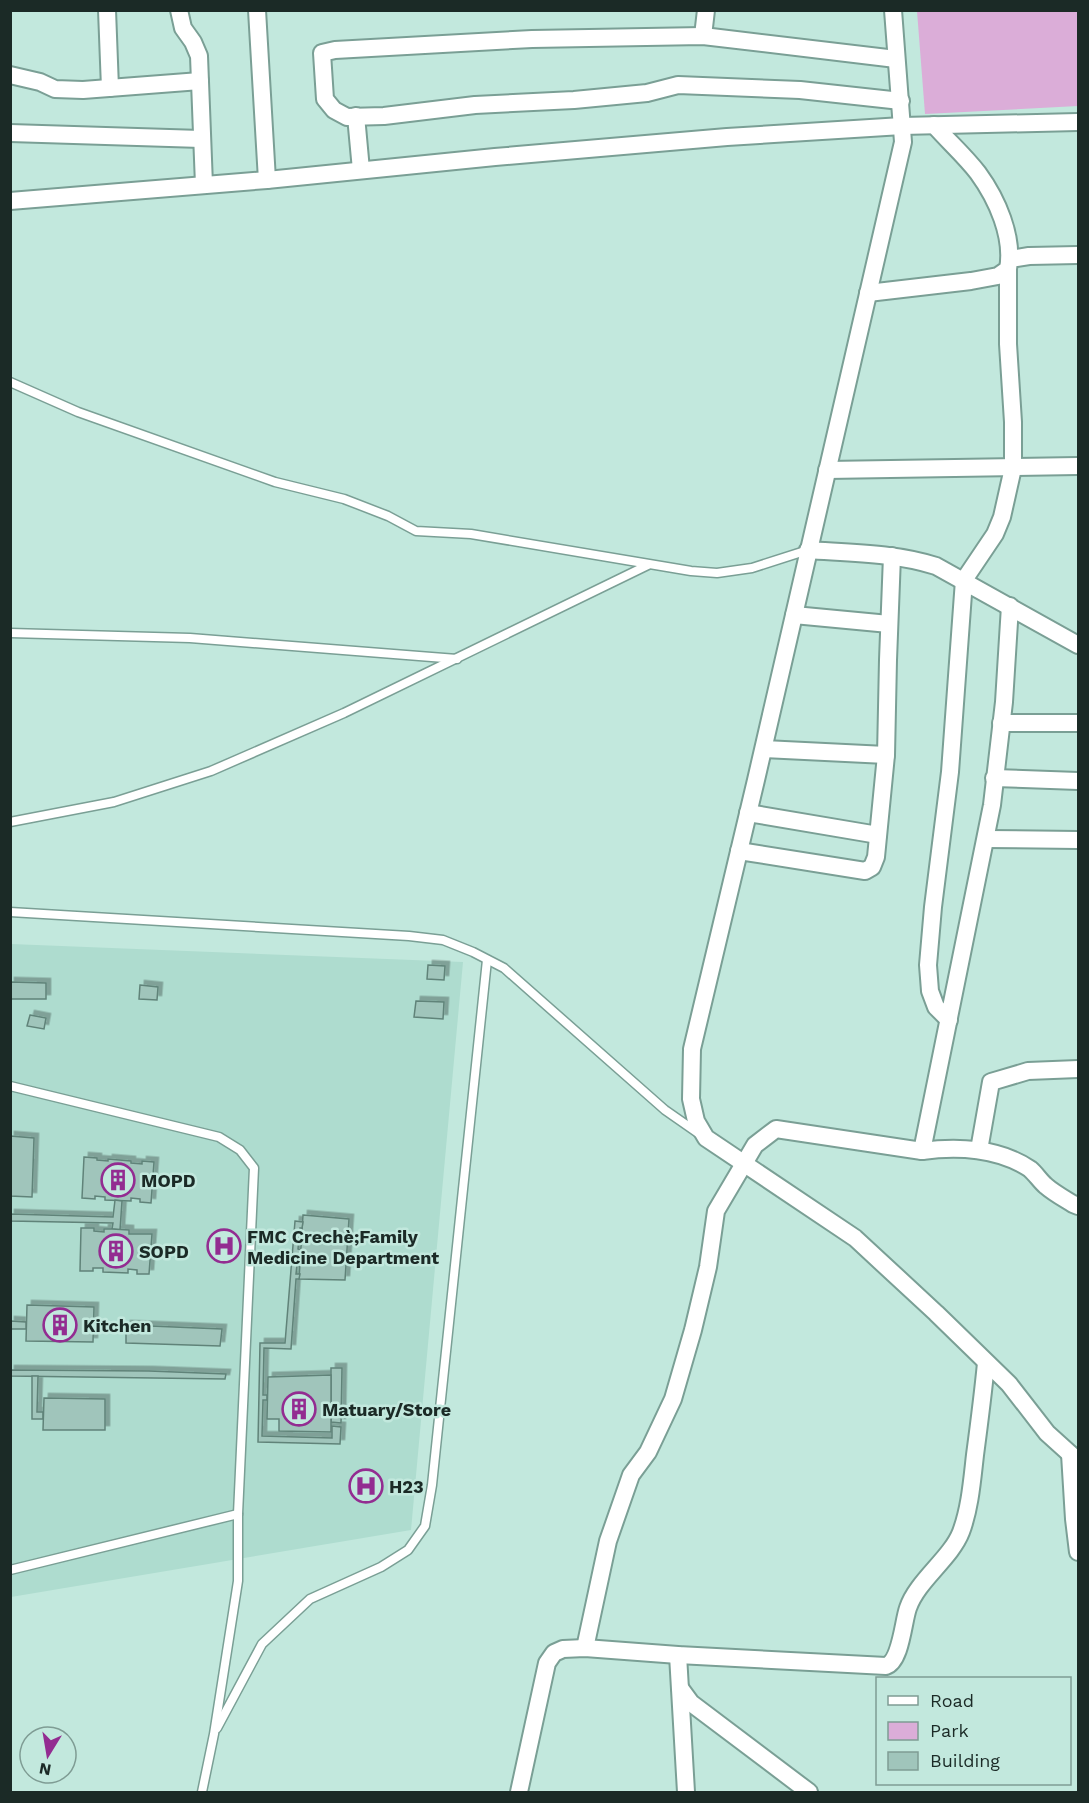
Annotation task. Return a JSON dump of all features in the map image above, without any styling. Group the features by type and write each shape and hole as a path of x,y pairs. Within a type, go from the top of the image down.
{"street":[{"path":"107,10 110,88"},
{"path":"180,10 183,28 194,42 199,56 204,185"},
{"path":"257,10 267,180"},
{"path":"703,36 706,10"},
{"path":"893,10 903,142 826,470 764,749 692,1048 691,1099 696,1121 706,1138 855,1238 1009,1384 1047,1433 1074,1457 1074,1519 1078,1552"},
{"path":"896,58 703,36 532,39 335,50 322,53 325,99 334,110 347,117 384,116 475,105 574,100 647,93 678,85 800,90 901,101"},
{"path":"10,75 40,82 55,89 83,90 200,81"},
{"path":"356,116 361,170"},
{"path":"10,201 267,180 727,137 903,126 1075,124"},
{"path":"933,125 978,173 994,200 1006,233 1009,246 1008,344 1013,468 1002,517 995,534 964,580 950,772 928,965 930,991 936,1007 949,1020"},
{"path":"10,133 201,139"},
{"path":"868,293 998,276 1009,264 1029,256 1078,255"},
{"path":"826,470 1078,466"},
{"path":"808,550 892,556 936,566 1078,645"},
{"path":"739,851 865,871 872,867 876,856 886,755 892,556"},
{"path":"922,1151 992,805 1010,606"},
{"path":"794,615 889,624"},
{"path":"1001,723 1078,723"},
{"path":"764,749 886,755"},
{"path":"994,778 1078,782"},
{"path":"748,813 878,835"},
{"path":"986,839 1078,840"},
{"path":"979,1150 991,1082 1028,1071 1078,1069"},
{"path":"585,1648 608,1541 632,1475 648,1452 673,1399 708,1267 716,1211 755,1146 776,1129 922,1151 940,1148 979,1150 1014,1160 1032,1171 1047,1187 1078,1206"},
{"path":"519,1792 547,1663 554,1653 563,1649 585,1648 886,1666 890,1664 900,1641 909,1605 960,1534 970,1495 987,1363"},
{"path":"678,1655 686,1792"},
{"path":"680,1688 691,1703 809,1792"}],"lane":[{"path":"10,382 78,412 275,482 344,499 388,516 416,531 471,534 691,571 717,573 752,568 808,550"},
{"path":"10,822 114,802 211,771 344,713 649,564"},
{"path":"10,633 190,638 457,659"},
{"path":"10,912 410,936 443,940 504,968 665,1110 706,1138"},
{"path":"214,1734 262,1644 310,1599 381,1567 408,1550 425,1526 432,1485 487,960"},
{"path":"10,1086 219,1137 240,1150 254,1168 238,1514 238,1581 214,1734 202,1792"},
{"path":"10,1570 238,1514"}],"shaded area":[{"name":"FMC Crechè;Family Medicine Department","path":"11,944 463,962 411,1530 11,1597"}],"green space":[{"path":"917,11 1078,11 1078,106 925,114"}],"building":[{"path":"428,965 445,966 444,980 427,979"},
{"path":"10,982 46,983 46,999 10,999"},
{"path":"140,985 158,987 157,1000 139,999"},
{"path":"416,1001 444,1002 443,1019 414,1017"},
{"path":"30,1015 46,1018 44,1029 27,1026"},
{"path":"10,1136 34,1138 32,1197 10,1196"},
{"name":"MOPD","path":"84,1157 142,1164 142,1161 154,1162 151,1203 131,1198 131,1201 105,1200 105,1197 95,1196 95,1199 82,1198"},
{"path":"115,1200 122,1201 120,1230 112,1229 113,1223 10,1221 10,1214 113,1217"},
{"path":"303,1215 349,1219 345,1280 299,1279"},
{"path":"295,1221 303,1222 300,1228 298,1249 301,1250 301,1256 298,1256 296,1274 300,1274 299,1279 296,1279 291,1349 264,1348 263,1395 267,1395 267,1400 263,1400 262,1436 332,1438 332,1426 341,1427 340,1444 258,1442 260,1343 285,1343"},
{"name":"SOPD","path":"81,1228 94,1228 94,1231 104,1232 104,1229 129,1230 129,1234 152,1234 149,1274 137,1274 137,1270 128,1269 128,1273 103,1272 103,1268 80,1271"},
{"name":"Kitchen","path":"27,1305 94,1307 93,1342 26,1341"},
{"path":"10,1321 26,1322 26,1329 10,1329"},
{"path":"126,1325 222,1329 220,1346 126,1343"},
{"path":"331,1368 342,1368 341,1423 331,1422"},
{"path":"10,1370 226,1374 225,1379 10,1376"},
{"name":"Matuary/Store","path":"331,1375 331,1432 279,1431 279,1419 267,1419 268,1377"},
{"path":"32,1376 38,1376 37,1412 43,1412 43,1419 32,1419"},
{"path":"44,1398 105,1399 105,1430 43,1430"}],"place":[{"name":"MOPD","path":"118,1180"},
{"name":"FMC Crechè;Family Medicine Department","path":"224,1246"},
{"name":"SOPD","path":"116,1251"},
{"name":"Kitchen","path":"60,1325"},
{"name":"Matuary/Store","path":"299,1409"},
{"name":"H23","path":"366,1486"}]}
